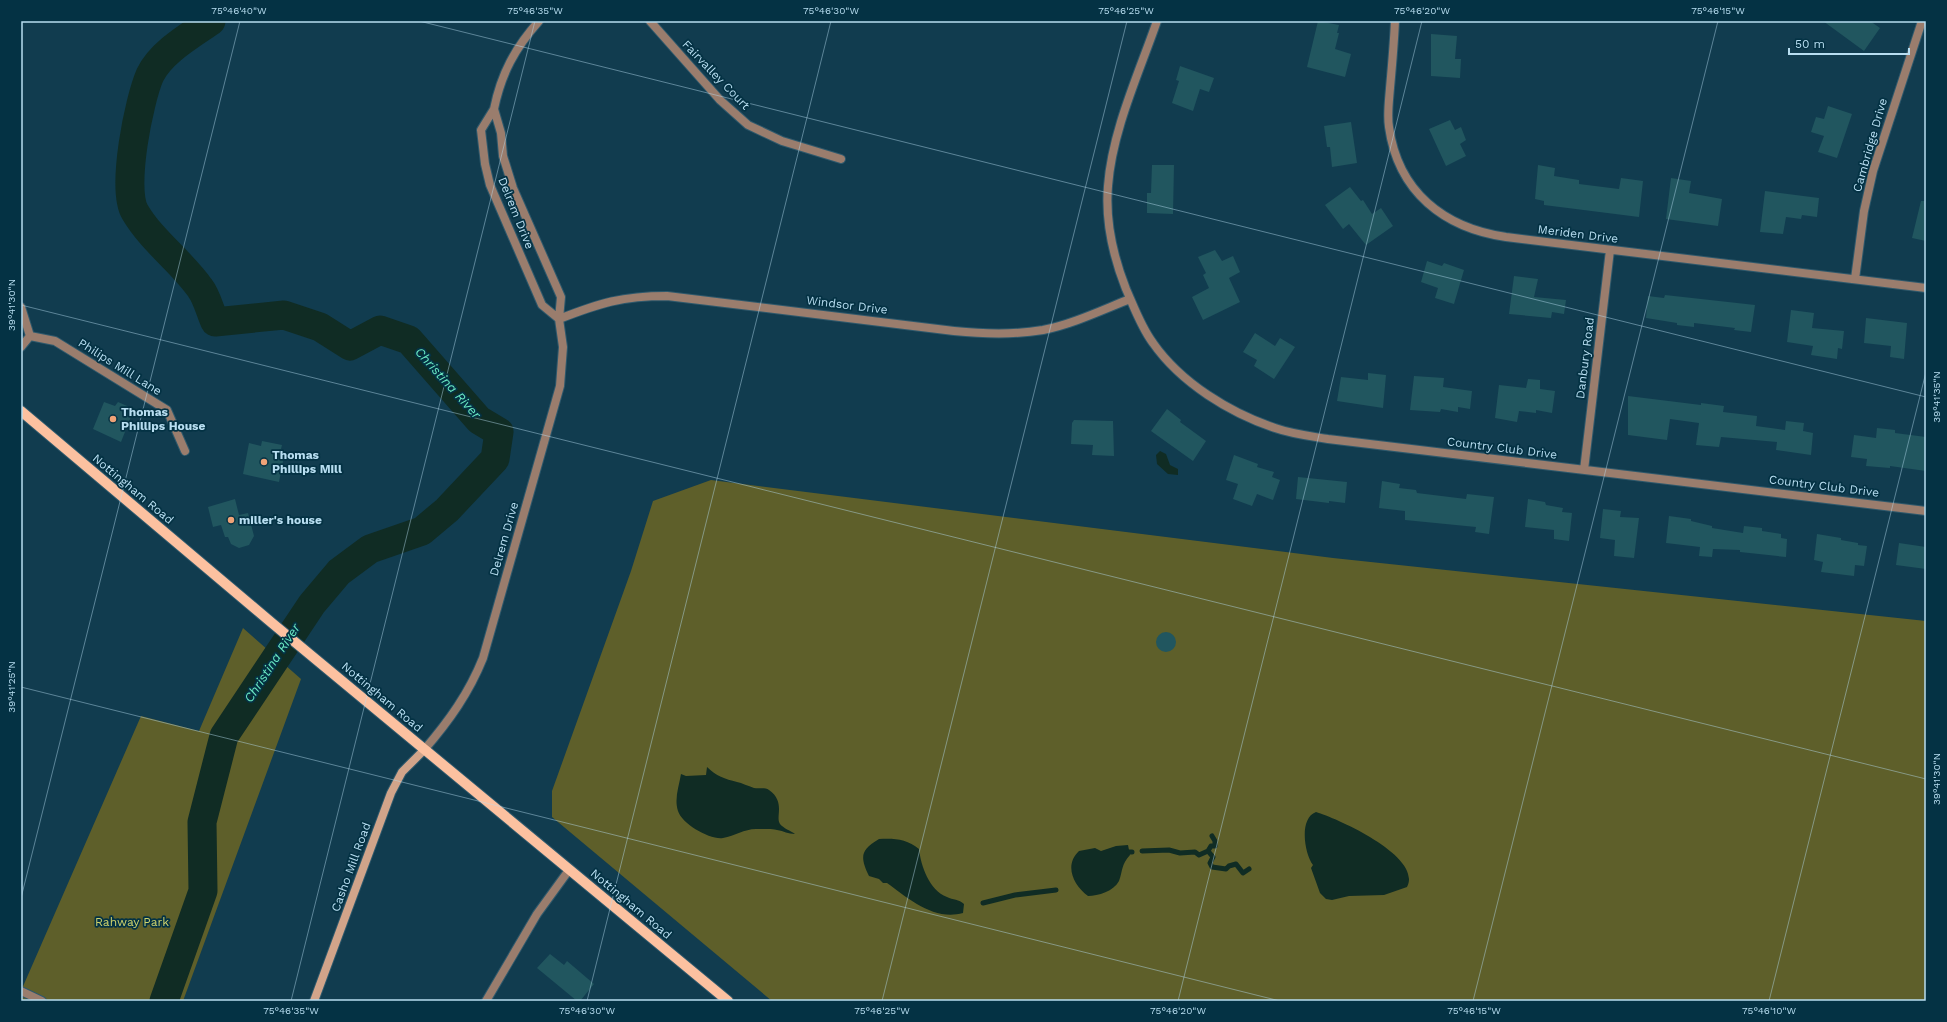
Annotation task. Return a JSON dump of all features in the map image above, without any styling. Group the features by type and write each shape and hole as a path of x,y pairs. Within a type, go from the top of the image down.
{"main road":[{"name":"Nottingham Road","path":"21,411 424,750 728,1001"}],"street":[{"name":"Delrem Drive","path":"539,21 513,54 503,73 494,109 482,130 485,164 490,185 500,213 542,305 559,319"},
{"name":"Fairvalley Court","path":"650,21 720,100 748,125 782,141 841,159"},
{"name":"Country Club Drive","path":"1157,21 1116,140 1108,186 1107,209 1113,253 1130,300 1152,342 1176,370 1211,396 1254,420 1282,430 1328,439 1926,511"},
{"name":"Meriden Drive","path":"1395,21 1388,126 1397,157 1417,192 1432,208 1466,228 1485,234 1926,288"},
{"name":"Cambridge Drive","path":"1855,279 1864,211 1873,171 1922,21"},
{"name":"Delrem Drive","path":"424,750 460,705 470,689 483,658 560,386 563,347 559,319 561,297 513,188 504,156 501,133 494,109"},
{"name":"Danbury Road","path":"1584,470 1610,250"},
{"name":"Windsor Drive","path":"559,319 590,307 620,299 646,296 667,296 998,334 1044,329 1067,323 1130,300"},
{"path":"21,307 30,336 21,347"},
{"name":"Philips Mill Lane","path":"30,336 55,341 167,410 185,452"},
{"name":"Casho Mill Road","path":"314,1001 391,793 402,772 424,750"},
{"path":"486,1001 536,914 569,870"},
{"path":"21,991 42,1001"}],"green space":[{"path":"711,480 1333,558 1926,621 1926,1001 772,1001 552,817 552,791 631,571 653,501"},
{"name":"Rahway Park","path":"243,628 301,679 183,1001 21,1001 21,991 141,716 199,731"}],"shaded area":[{"path":"1160,451 1166,454 1170,465 1178,469 1178,475 1168,474 1157,464 1156,455"},
{"path":"707,767 717,775 725,778 754,788 764,788 769,790 777,799 779,804 780,824 795,834 775,830 756,829 747,830 723,838 717,838 704,834 691,826 681,816 676,802 681,774 686,776 706,775"},
{"path":"1316,812 1342,822 1359,831 1391,852 1403,864 1409,875 1407,887 1384,895 1349,896 1332,900 1326,899 1320,893 1311,868 1313,865 1307,852 1306,845 1305,828 1307,821"},
{"path":"879,839 905,841 919,849 924,870 935,889 941,894 964,904 963,913 952,915 932,911 913,902 887,883 883,883 879,879 869,876 864,864 864,854 868,847"},
{"path":"1128,845 1130,855 1124,865 1117,885 1105,892 1088,896 1078,886 1072,875 1071,868 1074,857 1079,851 1095,848 1101,851 1116,846"}],"building":[{"path":"1318,21 1339,25 1337,33 1339,33 1335,49 1351,54 1345,77 1307,67"},
{"path":"1823,21 1870,21 1880,28 1864,51"},
{"path":"1431,34 1457,36 1455,59 1461,59 1460,78 1431,76"},
{"path":"1180,66 1214,78 1209,92 1200,89 1193,111 1172,103 1179,81 1176,80"},
{"path":"1828,106 1852,114 1837,158 1818,152 1824,136 1811,132 1816,117 1824,119"},
{"path":"1450,120 1455,130 1461,127 1466,140 1460,144 1466,156 1446,166 1429,129"},
{"path":"1351,122 1357,163 1332,167 1330,147 1327,147 1324,126"},
{"path":"1152,165 1174,165 1173,214 1147,213 1147,193 1151,193"},
{"path":"1538,165 1555,168 1554,176 1579,180 1579,184 1619,189 1621,178 1643,181 1639,217 1544,205 1544,201 1535,199"},
{"path":"1671,178 1691,181 1689,193 1722,199 1718,226 1666,219"},
{"path":"1350,187 1361,201 1363,200 1372,214 1381,208 1393,226 1366,245 1349,224 1343,229 1325,205"},
{"path":"1765,191 1819,198 1817,217 1802,215 1801,219 1786,217 1783,234 1760,232"},
{"path":"1921,201 1926,201 1926,241 1912,238"},
{"path":"1215,250 1222,261 1233,256 1240,272 1229,278 1240,302 1203,320 1192,297 1209,288 1203,275 1206,273 1198,257"},
{"path":"1427,261 1442,266 1444,263 1464,270 1454,304 1435,298 1438,288 1421,282"},
{"path":"1514,276 1538,279 1534,297 1566,300 1564,314 1552,312 1551,318 1509,314"},
{"path":"1665,295 1755,305 1751,332 1734,330 1735,328 1694,323 1694,327 1677,325 1677,323 1646,318 1648,296 1664,298"},
{"path":"1791,310 1814,313 1812,328 1844,331 1842,349 1838,348 1837,359 1811,355 1813,346 1787,342"},
{"path":"1866,318 1907,323 1904,359 1890,357 1891,346 1864,343"},
{"path":"1255,333 1275,346 1280,338 1295,347 1274,379 1254,366 1257,360 1243,352"},
{"path":"1368,373 1386,375 1383,408 1337,401 1341,377 1368,380"},
{"path":"1414,376 1444,378 1443,387 1472,391 1470,409 1458,407 1458,412 1441,409 1440,412 1410,410"},
{"path":"1528,379 1540,380 1540,389 1555,391 1552,413 1536,410 1536,413 1519,411 1517,422 1495,418 1499,385 1526,388"},
{"path":"1628,396 1701,405 1701,403 1724,406 1723,412 1757,416 1756,426 1785,430 1786,421 1804,423 1803,431 1813,433 1811,455 1776,450 1777,442 1721,437 1719,447 1696,445 1699,423 1670,419 1667,440 1628,435"},
{"name":"Thomas Phillips House","path":"104,402 115,406 118,402 134,409 121,442 93,429"},
{"path":"1167,409 1181,420 1180,422 1206,441 1193,461 1151,431"},
{"path":"1074,420 1113,421 1114,456 1092,455 1093,445 1071,444 1072,423"},
{"path":"1877,428 1895,430 1895,433 1926,437 1926,471 1890,466 1890,468 1866,466 1867,459 1851,457 1854,435 1876,438"},
{"name":"Thomas Phillips Mill","path":"262,441 282,445 281,449 285,451 279,482 243,474 249,443 261,446"},
{"path":"1234,455 1258,464 1257,467 1274,472 1272,477 1280,480 1273,500 1257,494 1252,506 1233,499 1238,484 1226,480"},
{"path":"1298,477 1347,482 1345,503 1329,501 1329,503 1296,499"},
{"path":"1382,481 1400,484 1399,488 1416,490 1417,493 1466,499 1467,494 1494,497 1489,534 1475,532 1476,527 1405,520 1405,511 1379,508"},
{"name":"miller's house","path":"235,499 239,515 248,513 254,536 249,545 239,548 231,544 228,537 225,537 221,525 213,527 208,507"},
{"path":"1528,499 1545,502 1546,505 1563,508 1562,512 1572,513 1569,541 1554,539 1554,530 1525,527"},
{"path":"1603,509 1621,511 1620,517 1639,518 1634,558 1614,556 1615,540 1600,538"},
{"path":"1669,516 1691,519 1691,521 1712,526 1712,528 1743,533 1744,526 1762,528 1762,531 1781,534 1781,538 1787,539 1786,557 1740,552 1740,550 1713,549 1712,557 1699,556 1700,547 1666,543"},
{"path":"1817,534 1841,538 1841,540 1867,546 1864,566 1855,565 1854,576 1821,572 1823,562 1814,560"},
{"path":"1899,543 1926,547 1926,569 1896,565"},
{"path":"1166,632 1173,635 1176,642 1173,649 1166,652 1159,649 1156,642 1159,635"},
{"path":"550,954 564,965 567,961 594,984 580,1001 577,1001 537,968"}],"waterway":[{"name":"Christina River","path":"164,1001 203,891 202,822 224,736 312,604 339,572 370,549 422,531 447,510 495,459 499,432 479,420 409,340 380,330 350,346 320,327 284,315 215,322 207,300 200,288 142,222 135,212 131,201 131,165 133,144 141,104 150,75 161,59 169,51 211,21"},
{"path":"1142,851 1169,850 1180,853 1195,852 1199,855 1208,851 1211,846 1215,846 1215,841 1212,836"},
{"path":"1208,851 1213,857 1210,863 1212,867 1226,869 1229,866 1236,864 1243,873 1249,869"},
{"path":"983,903 1015,895 1056,890"}],"place":[{"name":"Thomas Phillips House","path":"113,419"},
{"name":"Thomas Phillips Mill","path":"264,462"},
{"name":"miller's house","path":"231,520"}]}
